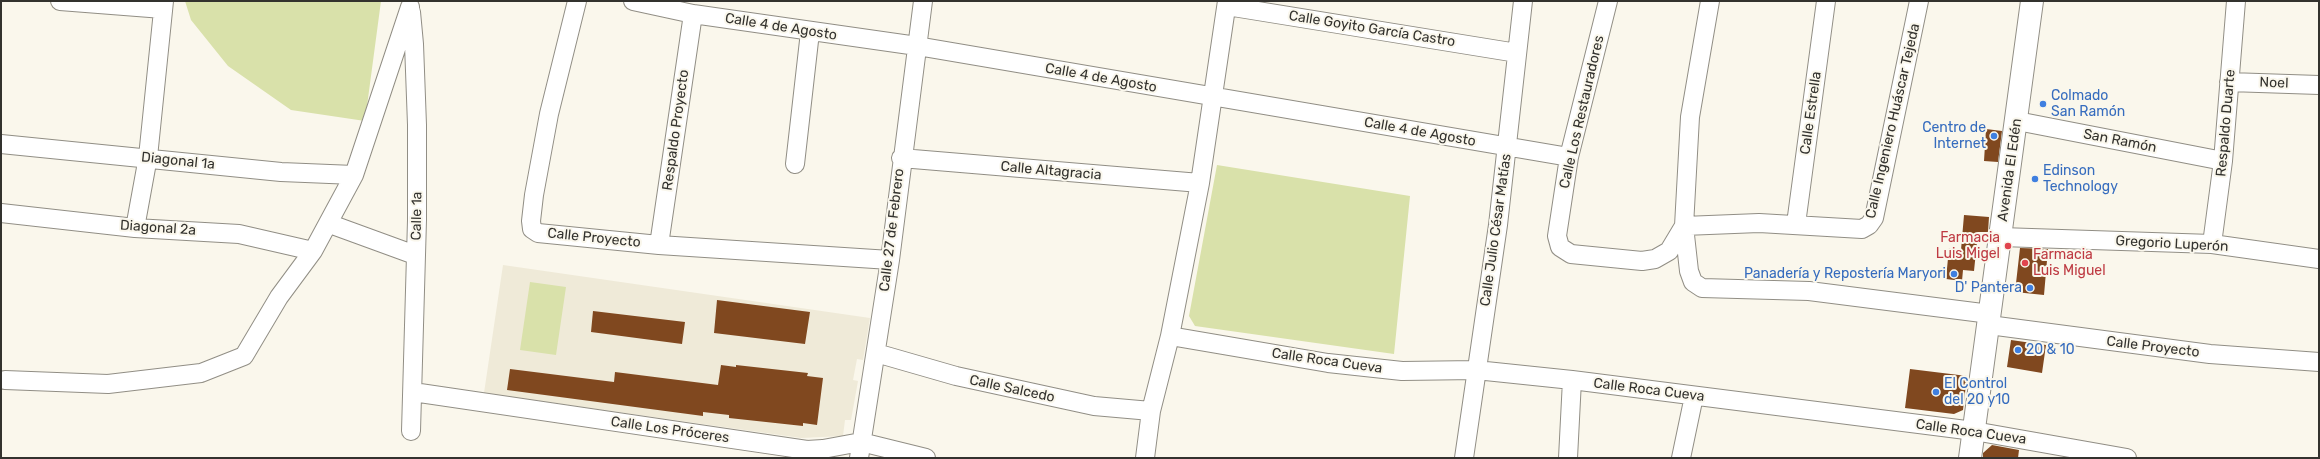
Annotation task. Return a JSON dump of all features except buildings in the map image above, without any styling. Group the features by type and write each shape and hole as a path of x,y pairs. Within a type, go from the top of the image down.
{"street":[{"path":"60,1 163,5 148,157 135,228"},
{"name":"Calle Proyecto","path":"577,1 549,114 534,195 531,221 532,230 538,233 659,245 890,260"},
{"name":"Calle 4 de Agosto","path":"633,1 693,14 810,32 917,46 1569,158"},
{"name":"Calle 27 de Febrero","path":"860,450 890,260 901,158 923,1"},
{"name":"Calle Julio César Matías","path":"1464,458 1498,225 1523,1"},
{"name":"Calle Los Restauradores","path":"1608,1 1569,158 1557,236 1560,248 1572,254 1642,261 1655,259 1669,251 1684,226"},
{"path":"1684,226 1690,116 1710,1"},
{"name":"Calle Estrella","path":"1796,224 1826,1"},
{"name":"Calle Ingeniero Huáscar Tejeda","path":"1684,226 1759,223 1862,229 1869,225 1874,218 1919,1"},
{"name":"Avenida El Edén","path":"1970,458 2017,121 2032,1"},
{"name":"Respaldo Duarte","path":"2212,244 2223,161 2236,1"},
{"path":"1145,458 1151,411 1170,336 1200,183 1227,3"},
{"name":"Calle Goyito García Castro","path":"1227,3 1517,53"},
{"path":"5,380 108,384 201,373 244,356 279,298 313,251 330,224 354,176 411,4"},
{"name":"Calle 1a","path":"411,4 417,125 416,255 411,431"},
{"name":"Respaldo Proyecto","path":"659,245 693,14"},
{"path":"795,164 810,32"},
{"name":"Noel","path":"2230,82 2319,85"},
{"name":"San Ramón","path":"2017,121 2223,161"},
{"name":"Diagonal 1a","path":"1,144 148,157 281,172 354,176"},
{"name":"Calle Altagracia","path":"901,158 1200,183"},
{"name":"Diagonal 2a","path":"1,213 135,228 239,234 313,251"},
{"path":"330,224 416,255"},
{"name":"Calle Proyecto","path":"1684,226 1689,271 1693,282 1702,288 1809,291 2210,354 2319,362"},
{"name":"Gregorio Luperón","path":"2001,238 2212,244 2319,259"},
{"name":"Calle Roca Cueva","path":"1170,336 1328,363 1402,371 1476,370 1572,380 1974,431 2127,458"},
{"name":"Calle Salcedo","path":"876,354 956,376 1094,406 1151,411"},
{"path":"1568,458 1572,380"},
{"name":"Calle Los Próceres","path":"413,392 807,450 860,450 926,458"},
{"path":"1681,458 1694,396"}],"shaded area":[{"path":"503,265 870,318 863,360 857,359 853,380 858,381 851,420 845,420 843,436 801,438 484,393"}],"green space":[{"path":"185,1 381,1 365,121 291,110 228,66 191,20"},
{"path":"1217,165 1410,196 1394,354 1195,326 1189,316"},
{"path":"530,282 566,287 556,355 520,350"}],"place":[{"name":"Colmado San Ramón","path":"2043,104"},
{"name":"Centro de Internet","path":"1994,136"},
{"name":"Edinson Technology","path":"2035,179"},
{"name":"Farmacia Luis Migel","path":"2008,246"},
{"name":"Farmacia Luis Miguel","path":"2025,263"},
{"name":"Panadería y Repostería Maryori","path":"1954,274"},
{"name":"D' Pantera","path":"2030,288"},
{"name":"20 & 10","path":"2018,350"},
{"name":"El Control del 20 y10","path":"1936,392"}]}
